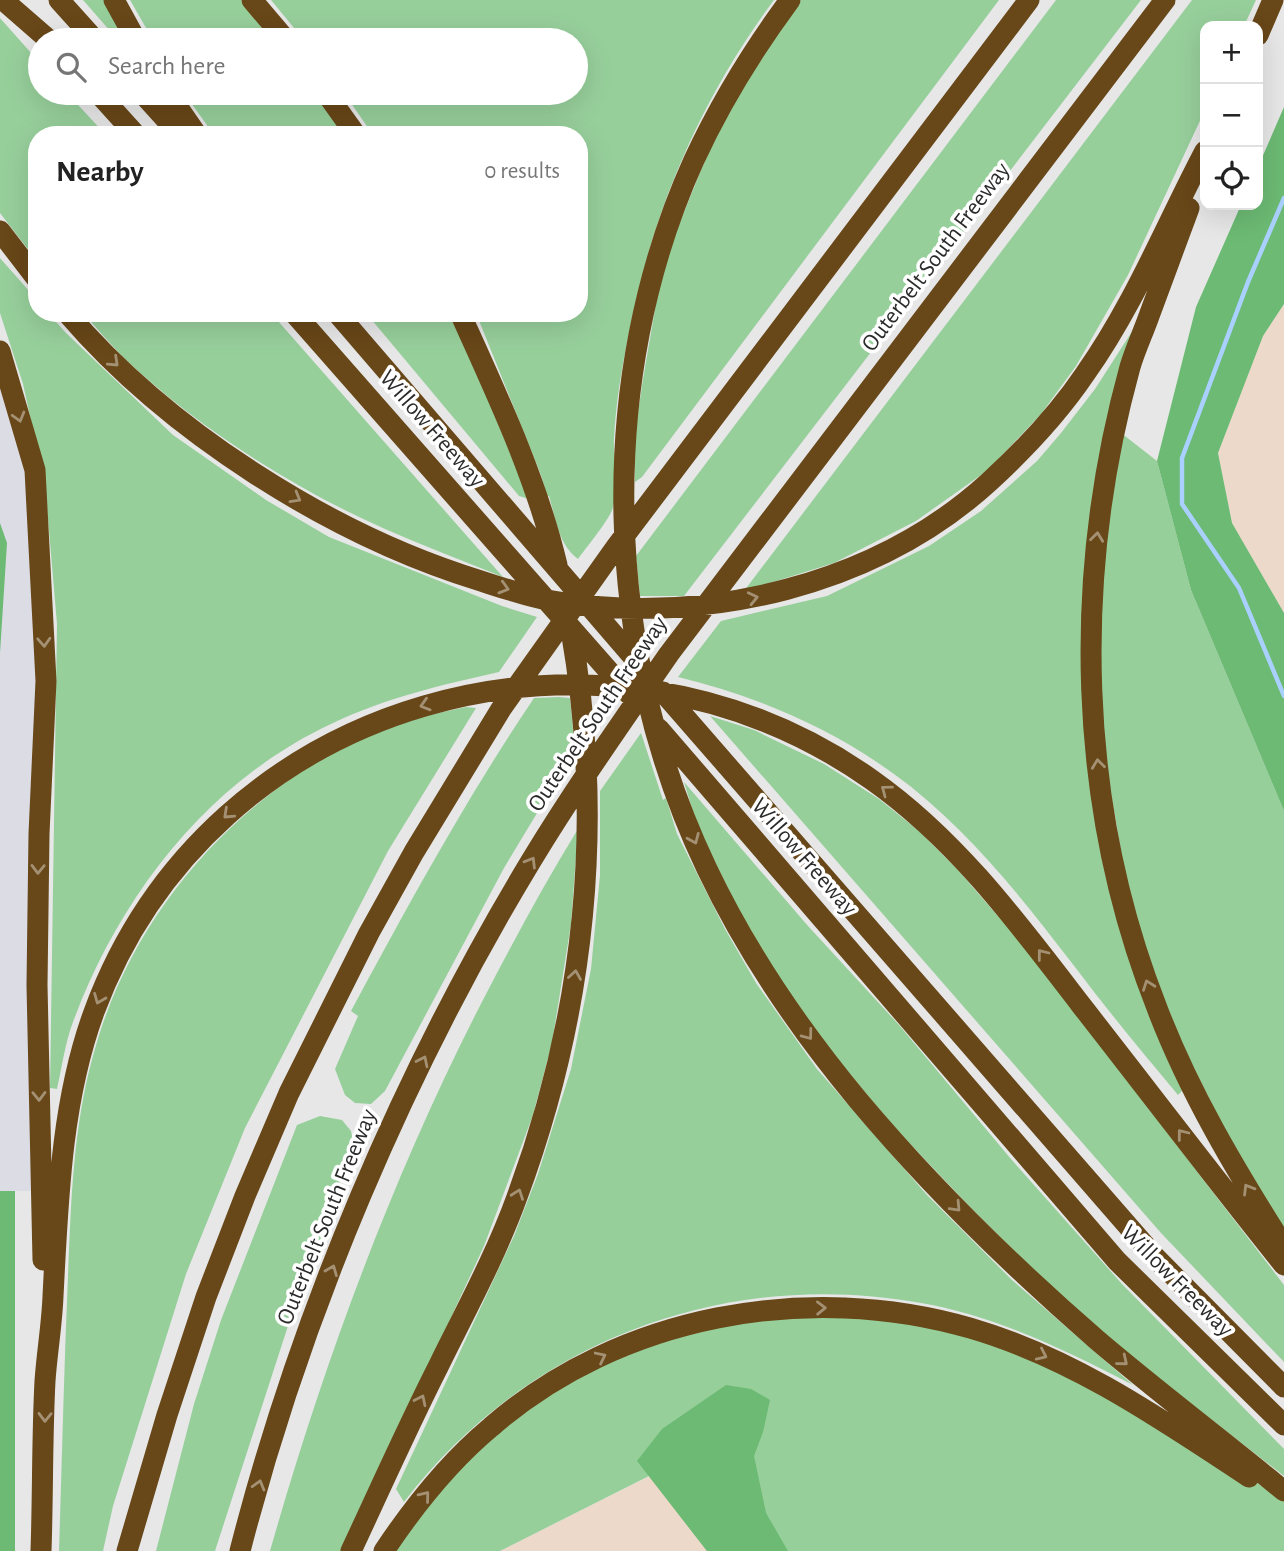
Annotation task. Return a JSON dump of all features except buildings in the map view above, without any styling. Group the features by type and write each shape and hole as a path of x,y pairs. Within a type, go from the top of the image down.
{"highway":[{"path":"3,0 36,28"},
{"path":"20,0 41,28"},
{"path":"59,0 84,28"},
{"path":"114,0 129,28"},
{"path":"252,0 276,28"},
{"path":"790,0 764,35 713,122 692,164 671,220 639,337 630,392 622,510 632,623 669,775 705,865 750,951 783,1002 858,1100 974,1226 1038,1287 1099,1342 1284,1491"},
{"path":"128,1551 167,1415 206,1297 289,1093 369,933 471,756 531,665 616,547 1029,0"},
{"name":"Outerbelt South Freeway","path":"240,1551 309,1327 399,1110 486,939 531,862 601,751 669,654 1165,0"},
{"path":"1263,23 1273,0"},
{"path":"109,105 127,126"},
{"path":"153,105 172,126"},
{"path":"176,105 191,126"},
{"path":"335,105 350,126"},
{"path":"75,322 119,368 208,440 278,487 337,521 404,553 460,575 556,601 645,608 696,607 774,593 846,569 932,525 987,484 1033,439 1086,372 1140,281 1200,161"},
{"path":"1200,176 1131,366 1106,476 1092,593 1091,677 1094,730 1111,848 1139,961 1157,1009 1203,1110 1230,1160 1284,1247"},
{"path":"0,231 28,267"},
{"name":"Willow Freeway","path":"303,322 818,912 1116,1261 1284,1425"},
{"name":"Willow Freeway","path":"345,322 1156,1256 1284,1387"},
{"path":"351,1551 485,1272 517,1198 541,1123 565,1030 576,971 587,871 588,785 578,668 570,621 540,506 513,433 464,322"},
{"path":"0,351 35,470 46,681 39,834 37,985 45,1380 41,1551"},
{"path":"45,1380 59,1194 66,1129 77,1068 93,1015 115,962 145,910 200,840 247,797 301,759 351,733 394,715 442,700 492,690 555,685 610,687 673,695 714,704 791,733 871,779 936,831 991,889 1284,1265"},
{"path":"142,1551 206,1297"},
{"path":"384,1551 446,1470 491,1426 554,1381 635,1341 684,1325 786,1308 842,1307 920,1316 970,1328 1029,1349 1077,1371 1147,1410 1284,1501"}],"shaded area":[{"path":"1284,304 1284,613 1232,523 1218,453 1263,336"},
{"path":"0,351 35,470 41,1191 0,1191"},
{"path":"650,1476 707,1551 500,1551"}],"green space":[{"path":"83,0 107,0 122,28 108,28"},
{"path":"130,0 241,0 266,28 146,28"},
{"path":"271,0 774,0 747,38 701,119 665,204 650,248 625,350 614,438 613,507 603,526 578,559 562,539 549,496 480,322 588,322 588,126 367,126 352,105 588,105 588,28 294,28"},
{"path":"801,0 999,0 642,477 635,482 634,440 643,379 658,292 673,239 713,141 762,54"},
{"path":"1056,0 1141,0 684,596 640,596 636,556"},
{"path":"1192,0 1256,0 1246,21 1200,21 1200,121 1128,275 1076,366 1041,414 988,470 916,521 834,563 744,591"},
{"path":"0,18 28,50 28,105 78,105 98,126 28,126 28,249 0,213"},
{"path":"193,105 324,105 340,126 208,126"},
{"path":"1284,107 1284,304 1263,336 1218,453 1232,523 1284,613 1284,811 1191,590 1157,461 1196,307 1239,210 1263,210 1263,155"},
{"path":"0,258 28,290 28,322 56,322 173,435 266,500 329,537 502,606 537,617 499,672 393,700 331,724 286,748 245,777 207,811 173,848 116,930 92,975 73,1022 57,1089 50,1088 57,624 45,484 23,384 0,313"},
{"path":"91,322 279,322 503,577 400,535 315,495 247,454 182,408 123,357"},
{"path":"374,322 453,322 471,358 529,499 519,496"},
{"path":"1133,330 1121,370 1087,739 1182,1091 1178,1095 992,864 920,794 869,757 818,728 736,694 678,677 721,621 827,596 929,546 981,511 1037,461 1061,433 1095,389"},
{"path":"1116,429 1157,461 1191,590 1284,811 1284,1247 1140,961 1091,677"},
{"path":"0,523 7,543 0,653"},
{"path":"534,698 570,698 575,750 504,868 385,1091 371,1104 355,1103 345,1095 335,1069 358,1016 351,1011 461,813"},
{"path":"466,707 476,708 388,851 245,1128 186,1274 113,1506 103,1551 59,1551 69,1248 77,1138 93,1056 110,1005 133,956 161,910 194,867 231,828 272,792 317,762 364,736 401,722"},
{"path":"710,716 754,730 824,764 879,799 919,831 957,869 1023,945 1284,1285 1284,1362 1161,1233"},
{"path":"641,733 677,834 725,929 756,983 817,1069 927,1195 1012,1280 1133,1385 1082,1359 1003,1325 921,1303 847,1295 774,1297 703,1308 634,1329 569,1360 508,1399 453,1446 404,1502 396,1489 514,1236 538,1174 571,1069 591,969 600,875 600,791"},
{"path":"684,782 808,926 899,1025 1011,1159 1122,1284 1284,1449 1284,1476 1163,1382 1064,1300 896,1129 818,1036 760,953 698,828"},
{"path":"578,829 571,924 552,1043 533,1115 484,1246 343,1551 270,1551 341,1328 398,1184 462,1042 526,918"},
{"path":"320,1116 342,1120 351,1131 354,1146 340,1177 338,1197 298,1295 215,1551 156,1551 194,1404 221,1320 297,1125"},
{"path":"0,1191 15,1191 15,1551 0,1551"},
{"path":"786,1308 970,1328 1147,1410 1284,1501 1284,1551 707,1551 649,1476 500,1551 384,1551 446,1470 599,1357"},
{"path":"726,1385 751,1389 770,1400 754,1456 766,1513 788,1551 707,1551 637,1461 662,1429"}],"waterway":[{"path":"1284,198 1248,282 1182,458 1182,504 1239,588 1284,696"}]}
